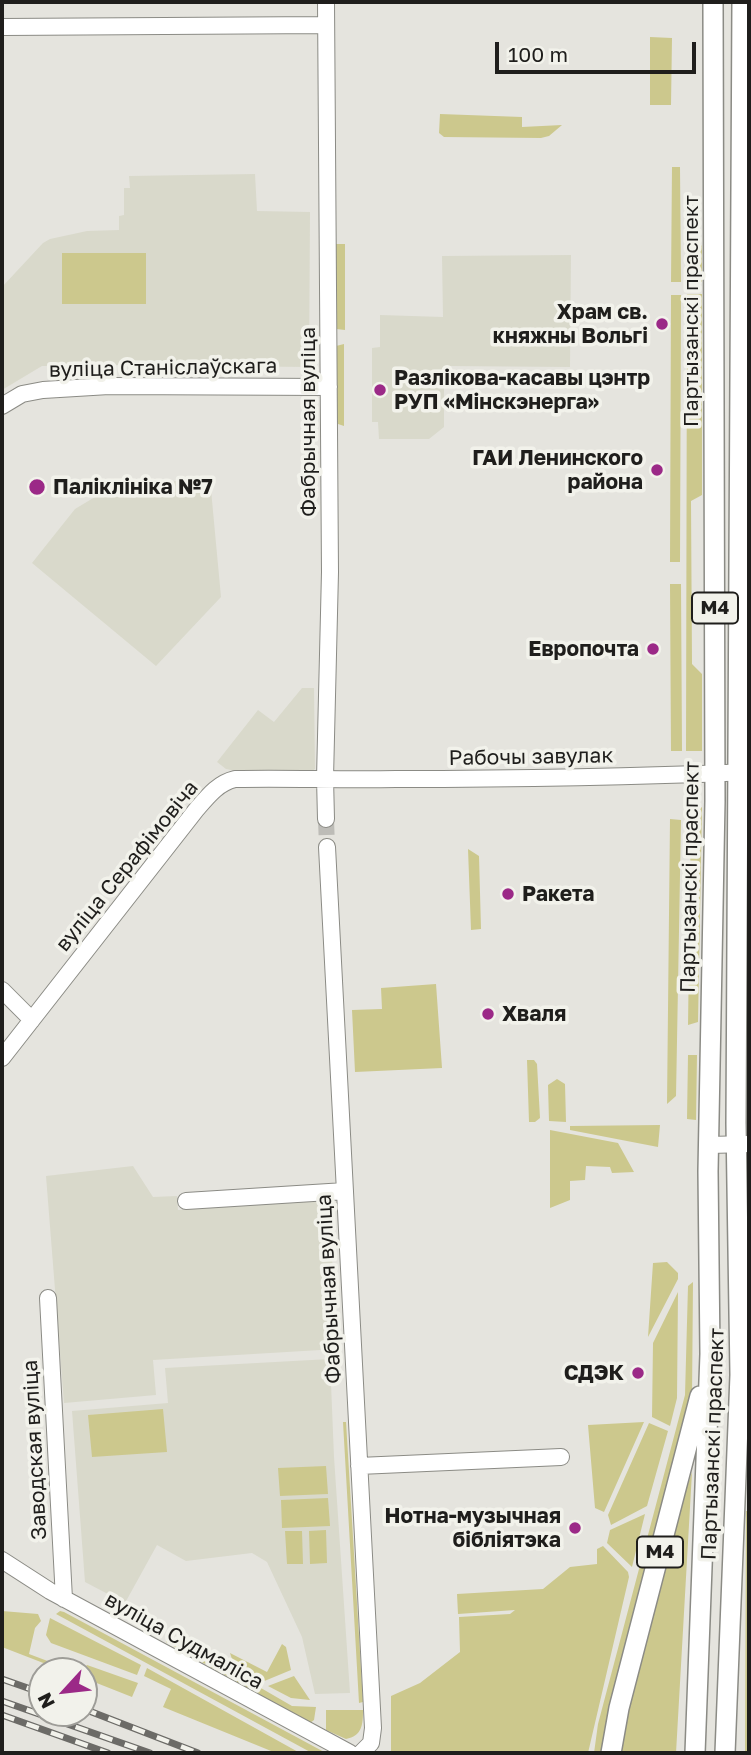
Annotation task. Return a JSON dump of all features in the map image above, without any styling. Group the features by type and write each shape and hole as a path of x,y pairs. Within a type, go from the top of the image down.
{"main road":[{"name":"Партызанскі праспект","path":"695,1753 710,1354 715,355 713,2"},
{"name":"Партызанскі праспект","path":"725,1753 740,1375 743,1144 739,357 742,2"},
{"path":"715,355 727,345 734,349 739,357"},
{"name":"М4","path":"611,1753 619,1708 710,1354"},
{"name":"М4","path":"740,1375 749,1409"}],"street":[{"name":"Фабрычная вуліца","path":"326,2 330,572 326,819"},
{"path":"2,27 326,25"},
{"name":"вуліца Станіслаўскага","path":"2,406 22,394 43,390 109,386 329,387"},
{"name":"Рабочы завулак","path":"325,778 565,778 743,773"},
{"name":"вуліца Серафімовіча","path":"2,1058 213,790 226,781 235,779 325,778"},
{"name":"Фабрычная вуліца","path":"327,847 373,1728 371,1743 361,1753"},
{"path":"2,990 32,1020"},
{"path":"709,1145 743,1144"},
{"path":"186,1201 345,1191"},
{"name":"Заводская вуліца","path":"48,1298 64,1599"},
{"path":"359,1466 561,1457"},
{"name":"вуліца Судмаліса","path":"2,1560 64,1599 350,1753"}],"shaded area":[{"path":"650,37 672,38 671,105 650,105"},
{"path":"440,114 522,117 522,127 562,125 549,136 541,138 444,137 439,133"},
{"path":"672,167 680,167 681,282 671,282"},
{"path":"255,174 257,211 310,212 309,367 42,366 2,390 2,287 43,243 87,231 119,230 119,216 124,215 124,188 130,188 129,176"},
{"path":"694,239 702,246 702,282 687,282 687,242"},
{"path":"334,244 345,244 345,330 336,329 336,346 344,344 344,426 338,424 336,419"},
{"path":"62,253 146,253 146,304 62,304"},
{"path":"571,255 570,367 444,366 444,427 429,439 379,439 378,422 372,422 372,348 380,347 380,315 443,317 442,256"},
{"path":"687,294 702,294 702,495 691,501 692,664 702,674 702,751 686,751"},
{"path":"671,295 681,295 680,562 670,562"},
{"path":"185,477 210,479 221,597 156,666 32,563 75,509 100,494 135,498"},
{"path":"670,584 681,584 682,751 671,751"},
{"path":"302,688 314,688 315,769 310,772 241,772 226,769 217,762 258,710 274,722"},
{"path":"702,807 698,1022 688,1025 691,814"},
{"path":"670,819 681,820 676,1096 667,1104"},
{"path":"468,849 479,856 481,929 471,930"},
{"path":"436,984 442,1068 355,1072 352,1010 382,1009 381,988"},
{"path":"688,1055 697,1055 696,1120 687,1119"},
{"path":"527,1060 534,1060 537,1064 540,1118 535,1122 529,1122"},
{"path":"557,1079 565,1084 566,1122 549,1121 548,1085"},
{"path":"660,1125 658,1147 570,1130 570,1126"},
{"path":"550,1130 618,1143 634,1172 612,1173 610,1167 586,1166 585,1180 570,1181 570,1200 550,1208"},
{"path":"133,1166 153,1197 177,1196 178,1210 329,1200 337,1349 153,1360 156,1395 64,1403 46,1176"},
{"path":"667,1262 678,1273 678,1279 648,1337 653,1263"},
{"path":"693,1282 692,1397 605,1753 594,1753 598,1724 685,1395 688,1286"},
{"path":"678,1292 677,1398 670,1426 652,1417 653,1343"},
{"path":"330,1359 350,1693 315,1694 302,1637 267,1562 252,1553 186,1561 157,1545 125,1603 85,1582 72,1411 168,1403 165,1368"},
{"path":"163,1409 167,1452 92,1457 88,1415"},
{"path":"343,1422 346,1422 363,1702 359,1703"},
{"path":"644,1422 604,1512 595,1508 588,1425"},
{"path":"649,1423 668,1431 647,1506 611,1525 608,1515"},
{"path":"326,1466 328,1494 280,1496 278,1468"},
{"path":"692,1472 676,1753 619,1753 662,1562"},
{"path":"328,1498 330,1526 282,1528 281,1500"},
{"path":"746,1511 749,1511 749,1753 745,1753"},
{"path":"645,1514 632,1567 607,1543 610,1530"},
{"path":"326,1530 327,1563 310,1564 309,1531"},
{"path":"285,1531 302,1531 303,1564 287,1564"},
{"path":"603,1546 628,1572 629,1577 588,1753 391,1753 391,1696 420,1683 460,1652 459,1617 510,1614 515,1610 458,1614 457,1594 543,1589 570,1567 597,1564 597,1549"},
{"path":"2,1611 38,1614 41,1621 35,1628 29,1654 37,1657 28,1657 2,1647"},
{"path":"60,1611 326,1753 312,1753 56,1614"},
{"path":"50,1618 141,1665 137,1675 98,1660 98,1657 89,1657 51,1643 46,1635"},
{"path":"166,1633 292,1706 316,1707 314,1720 310,1723 166,1642"},
{"path":"282,1644 286,1647 291,1670 262,1682 234,1665 230,1653 267,1672"},
{"path":"147,1668 300,1753 276,1753 163,1707 171,1689 144,1676"},
{"path":"98,1669 138,1683 132,1697 98,1684"},
{"path":"294,1676 310,1700 291,1698 268,1686"},
{"path":"326,1710 363,1710 362,1725 355,1735 346,1739 326,1730"}],"tunnel":[{"path":"326,819 327,847"}],"railway":[{"path":"2,1679 28,1688"},
{"path":"2,1701 150,1753"},
{"path":"98,1714 198,1753"},
{"path":"2,1715 108,1753"}],"place":[{"name":"Храм св. княжны Вольгі","path":"662,324"},
{"name":"Разлікова-касавы цэнтр РУП «Мінскэнерга»","path":"380,390"},
{"name":"ГАИ Ленинского района","path":"657,470"},
{"name":"Паліклініка №7","path":"37,487"},
{"name":"Европочта","path":"653,649"},
{"name":"Ракета","path":"508,894"},
{"name":"Хваля","path":"488,1014"},
{"name":"СДЭК","path":"638,1373"},
{"name":"Нотна-музычная бібліятэка","path":"575,1528"}]}
